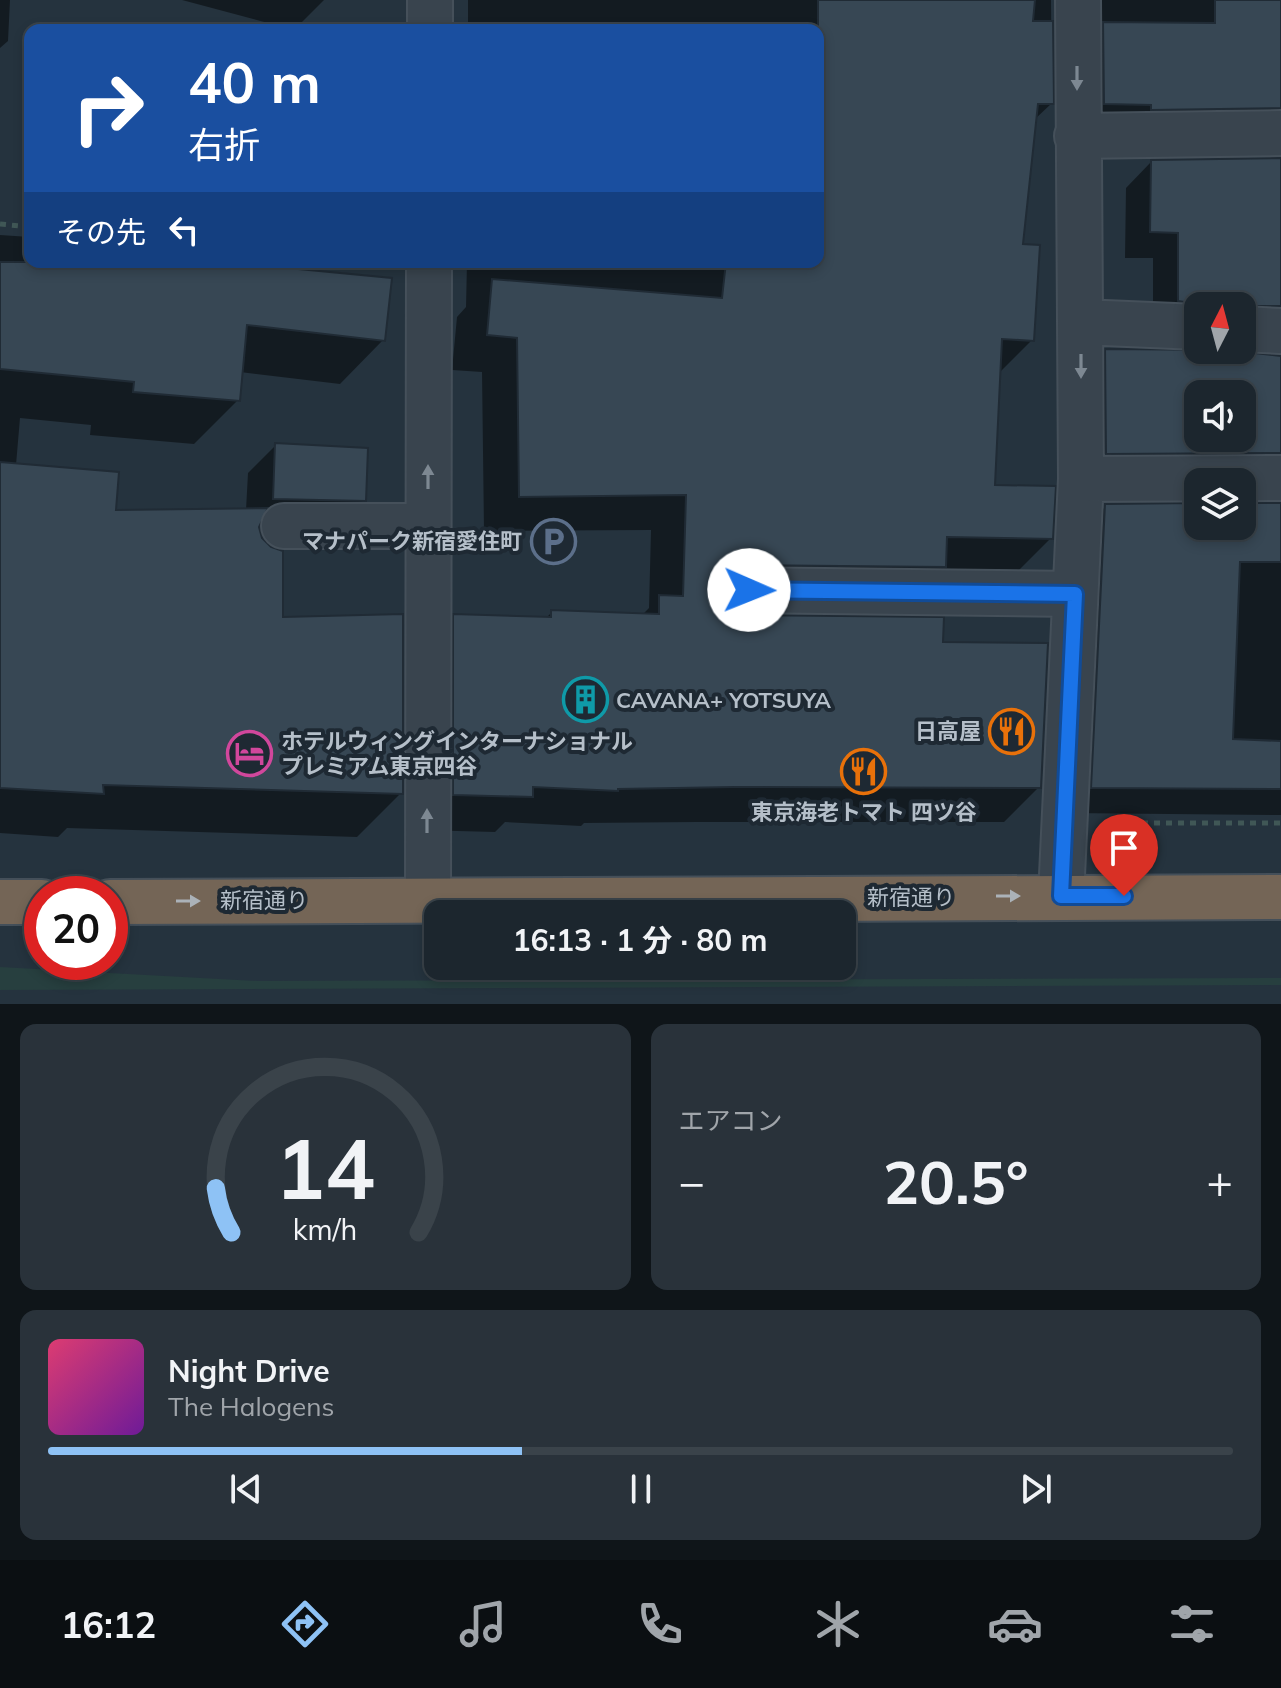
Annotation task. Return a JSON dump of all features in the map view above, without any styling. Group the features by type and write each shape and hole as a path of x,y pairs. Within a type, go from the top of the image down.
{"highway":[{"name":"新宿通り","path":"128,902 1281,897"},
{"path":"0,902 24,902"}],"street":[{"path":"430,0 430,24"},
{"path":"1061,896 1081,479 1078,0"},
{"path":"1077,136 1281,133"},
{"path":"428,899 429,268"},
{"path":"1081,322 1184,326"},
{"path":"1256,330 1281,331"},
{"path":"1081,479 1281,478"},
{"path":"284,526 428,526"},
{"path":"749,590 1075,594"}],"path":[{"path":"0,224 24,226"},
{"path":"1065,823 1281,823"}],"green space":[{"path":"0,967 24,968 24,980 128,980 128,974 258,981 1281,978 1281,985 0,990"}],"building":[{"path":"818,0 1035,0 1033,21 1053,21 1054,104 1038,104 1023,244 1040,245 1034,341 1002,339 995,485 1056,486 1053,539 947,537 946,567 749,565 736,569 728,577 724,589 727,602 736,611 749,615 944,617 943,642 1048,643 1041,788 734,787 618,791 533,787 533,797 453,795 453,614 551,617 551,610 659,614 659,595 683,596 686,495 519,497 517,338 487,335 492,279 722,298 725,268 824,268 824,24 818,24"},
{"path":"1215,0 1281,0 1281,108 1151,110 1151,105 1104,104 1103,22 1215,23"},
{"path":"1281,158 1281,306 1256,306 1256,292 1184,292 1184,302 1178,301 1178,233 1150,232 1151,160"},
{"path":"0,262 24,262 24,268 288,268 392,278 385,341 247,325 240,401 133,392 134,382 0,369"},
{"path":"1105,349 1184,350 1184,364 1256,364 1256,353 1281,356 1281,453 1106,454"},
{"path":"275,443 368,448 366,501 273,499"},
{"path":"0,462 119,472 116,510 268,508 259,527 262,538 271,547 283,551 283,617 403,614 403,794 103,785 104,794 0,788"},
{"path":"1184,503 1184,540 1256,540 1256,503 1281,503 1281,562 1240,562 1233,739 1281,741 1281,789 1091,788 1105,504"}],"place":[{"name":"マナパーク新宿愛住町","path":"553,541"},
{"name":"CAVANA+ YOTSUYA","path":"585,700"},
{"name":"日高屋","path":"1012,731"},
{"name":"ホテルウィングインターナショナル プレミアム東京四谷","path":"250,754"},
{"name":"東京海老トマト 四ツ谷","path":"864,771"}],"route":[{"path":"749,590 1075,594 1061,896 1124,896"}]}
